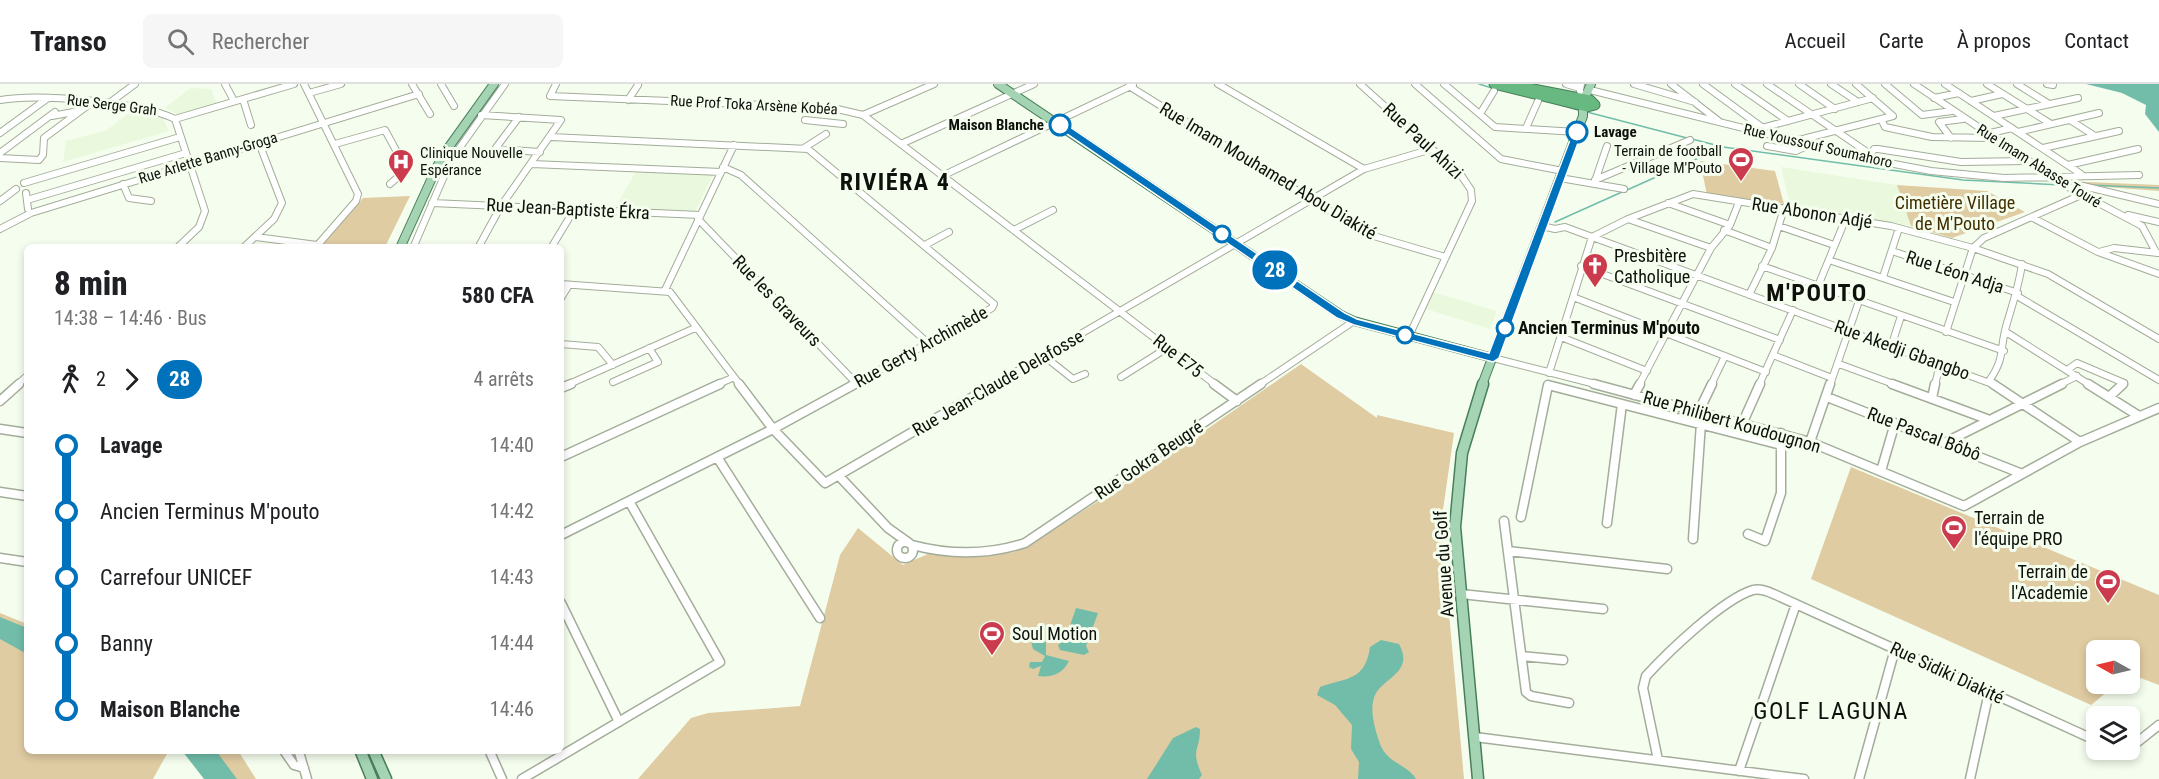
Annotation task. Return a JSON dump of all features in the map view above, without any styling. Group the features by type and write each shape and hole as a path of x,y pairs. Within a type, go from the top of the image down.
{"highway":[{"path":"1508,84 1587,98"},
{"path":"1494,88 1587,98"}],"main road":[{"path":"402,244 441,158 494,84"},
{"path":"409,244 445,162 500,84"},
{"path":"998,84 1337,313 1354,321 1493,358"},
{"name":"Avenue du Golf","path":"1479,779 1480,738 1461,594 1455,527 1459,471 1471,416 1562,175 1587,98"},
{"path":"362,754 372,779"},
{"path":"376,754 386,779"}],"street":[{"path":"108,104 135,84"},
{"path":"225,84 234,101"},
{"path":"175,119 294,84"},
{"path":"304,84 358,194 356,201 318,244"},
{"path":"309,93 341,84"},
{"path":"412,84 430,114"},
{"path":"441,84 454,106"},
{"path":"414,244 451,160 505,84"},
{"name":"Rue Prof Toka Arsène Kobéa","path":"556,84 550,96 830,108 863,115 1120,311"},
{"path":"863,115 934,84"},
{"path":"901,144 1034,84"},
{"path":"1218,84 1364,169"},
{"name":"Rue Paul Ahizi","path":"1360,84 1467,182 1472,194 1472,201 1409,336"},
{"path":"1415,84 1501,159 1624,189"},
{"path":"1444,84 1495,127 1577,132"},
{"path":"1566,84 1580,86 1587,98"},
{"path":"1671,84 1721,123"},
{"path":"1703,84 1763,128"},
{"path":"1735,84 1788,121"},
{"path":"1767,84 1869,157 1874,149 1878,149 1961,162 2027,161"},
{"path":"1799,84 1835,109"},
{"path":"1831,84 1858,102"},
{"path":"1797,141 1893,116 1856,84"},
{"path":"1885,84 1922,115 1952,111"},
{"name":"Rue Imam Abasse Touré","path":"1914,84 2049,176 2142,226 2158,252"},
{"path":"1947,85 1956,84"},
{"path":"1987,84 2051,124"},
{"path":"2017,84 2049,104"},
{"path":"628,100 638,85"},
{"path":"942,176 1132,85"},
{"name":"Rue Imam Mouhamed Abou Diakité","path":"1132,85 1372,236 1445,257"},
{"path":"1638,85 1695,102"},
{"path":"1947,85 2082,175"},
{"path":"1480,114 1494,88"},
{"path":"1934,98 1959,93"},
{"name":"Rue Arlette Banny-Groga","path":"0,229 31,213 418,94"},
{"path":"1971,101 2002,94"},
{"name":"Rue Serge Grah","path":"0,100 24,96 108,104 162,111 175,119 205,211 199,227 181,244"},
{"path":"0,133 48,98"},
{"name":"Rue Youssouf Soumahoro","path":"1587,98 1721,123 1869,157 1956,174 2004,178 2139,175"},
{"path":"1752,130 1873,98"},
{"path":"1994,116 2078,98"},
{"path":"243,99 251,125"},
{"path":"1526,128 1538,101"},
{"path":"0,158 39,160 43,155 44,138 91,103"},
{"path":"824,120 830,108"},
{"path":"0,153 53,114 80,111"},
{"path":"2018,132 2099,113"},
{"path":"480,244 501,206 561,120 484,116"},
{"path":"519,117 495,149 540,152"},
{"path":"1881,119 1885,127 1951,138 1992,138"},
{"path":"1951,138 1939,122 1963,119"},
{"path":"805,120 824,120 843,124"},
{"path":"2070,120 2095,136"},
{"path":"1986,134 2012,128"},
{"path":"335,144 385,130 403,163 398,177 390,184"},
{"path":"2043,148 2119,130"},
{"path":"550,137 804,148 826,134"},
{"path":"24,183 180,137"},
{"path":"1594,182 1690,140"},
{"path":"248,244 274,219 282,203 259,142"},
{"path":"1767,146 1786,155 1804,149 1810,144"},
{"path":"665,290 734,146"},
{"path":"1594,182 1607,146"},
{"name":"Rue Gerty Archimède","path":"564,534 773,429 992,308 994,304 925,245 811,151 804,148"},
{"name":"Rue Jean-Claude Delafosse","path":"839,476 1364,169 1432,149"},
{"path":"2068,165 2138,149"},
{"path":"28,209 26,197 186,153"},
{"path":"532,164 722,170 741,175 928,343"},
{"path":"123,184 129,198 151,201"},
{"path":"2070,188 2083,186 2159,204"},
{"path":"0,201 16,189"},
{"name":"Rue Abonon Adjé","path":"1592,237 1628,219 1693,194 1846,218 1899,228 1973,248 2048,274 2159,339"},
{"path":"1946,332 1973,248 1984,238 2081,195"},
{"path":"1634,395 1711,248 1727,228 1738,202"},
{"path":"1668,203 1772,248"},
{"name":"Rue Jean-Baptiste Ékra","path":"433,204 699,217"},
{"path":"1749,294 1772,248 1784,208"},
{"path":"553,244 574,210"},
{"path":"1014,230 1053,210"},
{"path":"2117,213 2159,222"},
{"name":"Rue les Graveurs","path":"699,217 856,383"},
{"path":"1818,286 1846,218"},
{"path":"2033,218 2098,252 2159,274"},
{"path":"1628,219 1711,248"},
{"name":"Rue Akedji Gbangbo","path":"1542,226 1555,229 1565,227 1989,381 2080,442"},
{"path":"1779,226 1834,245"},
{"path":"1882,278 1899,228"},
{"path":"925,245 949,232"},
{"path":"256,237 303,244"},
{"path":"1549,374 1581,266 1592,237"},
{"path":"2098,252 2114,248 2158,252"},
{"name":"Rue Léon Adja","path":"1892,251 2017,294 2159,380"},
{"path":"1830,260 1954,302"},
{"path":"1989,381 2000,366 2022,264"},
{"path":"1581,266 1780,340"},
{"path":"1762,266 2004,351"},
{"path":"565,284 665,290 674,295 732,378 773,429 822,483 839,476"},
{"path":"1573,297 1766,372"},
{"path":"1810,442 1859,301"},
{"path":"1743,422 1793,310"},
{"name":"Rue E75","path":"1120,311 1237,401"},
{"path":"1891,347 1901,316"},
{"name":"Rue Gokra Beugré","path":"839,476 888,528 910,544 928,549 999,550 1025,543 1354,321"},
{"path":"564,387 695,328"},
{"path":"2006,332 2139,416"},
{"path":"1561,337 1647,371"},
{"path":"564,344 598,347 613,365"},
{"path":"614,382 658,362 649,348"},
{"path":"1121,377 1167,348"},
{"path":"1773,355 1832,378"},
{"path":"1044,356 1073,379 1085,374"},
{"path":"1699,411 1725,356"},
{"name":"Rue Philibert Koudougnon","path":"1493,358 1634,395 1665,408 1699,411 1810,442 1964,506 2020,473"},
{"path":"2067,370 2077,363 2124,383 2110,396"},
{"path":"1839,364 1987,419"},
{"path":"1932,398 1940,364"},
{"path":"1946,442 1987,419 2025,403 2077,376"},
{"path":"564,456 732,378"},
{"path":"0,401 24,379"},
{"path":"1521,517 1547,386 1622,404 1665,408 1701,423 1781,445"},
{"name":"Rue Pascal Bôbô","path":"1827,397 2020,473"},
{"path":"1607,523 1622,404"},
{"path":"2020,473 2080,442 2159,408"},
{"path":"1693,539 1701,423"},
{"path":"1881,471 1895,423"},
{"path":"0,429 24,431"},
{"path":"1748,534 1765,541 1779,502 1781,433"},
{"path":"717,457 820,618"},
{"path":"0,492 24,496"},
{"path":"522,779 716,667 720,662 629,501"},
{"path":"1504,521 1528,695 1569,703"},
{"name":"Rue Gokra Beugré","path":"888,528 897,548"},
{"path":"902,544 910,544 914,550 911,555 899,556 897,548 902,544"},
{"name":"Rue Gokra Beugré","path":"911,555 928,549"},
{"path":"1508,551 1667,569"},
{"path":"0,558 24,562"},
{"name":"Rue Sidiki Diakité","path":"1658,760 1643,681 1650,671 1721,611 1753,590 1767,592 1796,604 2086,736"},
{"path":"1461,594 1604,609"},
{"path":"1739,771 1796,604"},
{"path":"564,609 619,722"},
{"path":"1859,779 1894,649"},
{"path":"1522,656 1563,660"},
{"path":"1970,779 1989,692"},
{"path":"2140,740 2159,725"},
{"path":"1480,738 1804,779"},
{"path":"286,754 294,765 304,768"},
{"path":"300,754 307,779"},
{"path":"491,754 502,779"}],"shaded area":[{"path":"190,88 211,89 217,104 179,115 165,108"},
{"path":"131,111 162,116 169,131 63,162 66,141 107,130"},
{"path":"1781,167 1897,185 1911,226 1790,206"},
{"path":"636,171 713,175 695,212 615,208"},
{"path":"1433,292 1497,311 1490,329 1426,309"}],"green space":[{"name":"Terrain de football - Village M'Pouto","path":"1700,161 1775,171 1784,204 1707,195"},
{"path":"2063,181 2159,185 2159,191 2065,184"},
{"name":"Cimetière Village de M'Pouto","path":"1897,185 1987,191 2025,212 1952,238 1911,226"},
{"path":"410,196 386,244 323,244 363,198"},
{"path":"1301,364 1377,418 1377,415 1454,433 1441,524 1464,779 638,779 691,718 708,713 800,706 840,555 858,528 903,565 928,554 981,556 1014,552 1042,537 1158,463"},
{"path":"1851,467 2159,595 2159,685 2140,678 2140,640 2086,640 2086,694 2105,694 2091,705 1811,579"},
{"path":"0,613 24,623 24,754 167,754 153,779 0,779"},
{"path":"205,754 240,754 256,779 222,779"}],"water":[{"path":"2086,84 2159,84 2159,132 2145,114 2146,105 2122,93"},
{"path":"1076,608 1098,613 1086,646 1089,652 1084,655 1060,650 1058,645 1065,640"},
{"path":"0,617 24,627 24,652 0,639"},
{"path":"1032,633 1035,638 1046,642 1046,655 1069,661 1060,672 1052,676 1038,676 1041,666 1033,669 1029,667 1030,662 1042,662 1045,656 1033,649 1029,634"},
{"path":"1381,640 1399,644 1403,653 1403,661 1397,673 1376,693 1372,712 1374,725 1383,751 1416,779 1358,779 1359,762 1351,749 1352,725 1335,705 1317,695 1320,687 1347,679 1359,672 1368,658 1370,647"},
{"path":"1196,727 1200,729 1196,755 1202,775 1199,779 1147,779 1173,738"},
{"path":"185,754 218,754 237,779 204,779"}],"waterway":[{"path":"1479,84 1492,88"},
{"path":"1554,103 1578,110"},
{"path":"1587,112 1687,138"},
{"path":"1692,139 1723,147 1963,180 2061,185"},
{"path":"1627,190 1721,148"},
{"path":"2089,185 2159,188"},
{"path":"1555,222 1622,192"}],"bus line":[{"name":"28","path":"1060,125 1341,315 1354,321 1493,358 1577,132"}],"place":[{"name":"Maison Blanche","path":"1060,125"},
{"name":"Lavage","path":"1577,132"},
{"name":"Terrain de football - Village M'Pouto","path":"1741,183"},
{"name":"Clinique Nouvelle Espérance","path":"401,185"},
{"name":"Presbitère Catholique","path":"1595,289"},
{"name":"Ancien Terminus M'pouto","path":"1505,328"},
{"name":"Terrain de l'équipe PRO","path":"1954,551"},
{"name":"Terrain de l'Academie","path":"2108,605"},
{"name":"Soul Motion","path":"992,657"}],"district":[{"name":"RIVIÉRA 4","path":"895,182"},
{"name":"M'POUTO","path":"1817,293"},
{"name":"GOLF LAGUNA","path":"1831,711"}]}
